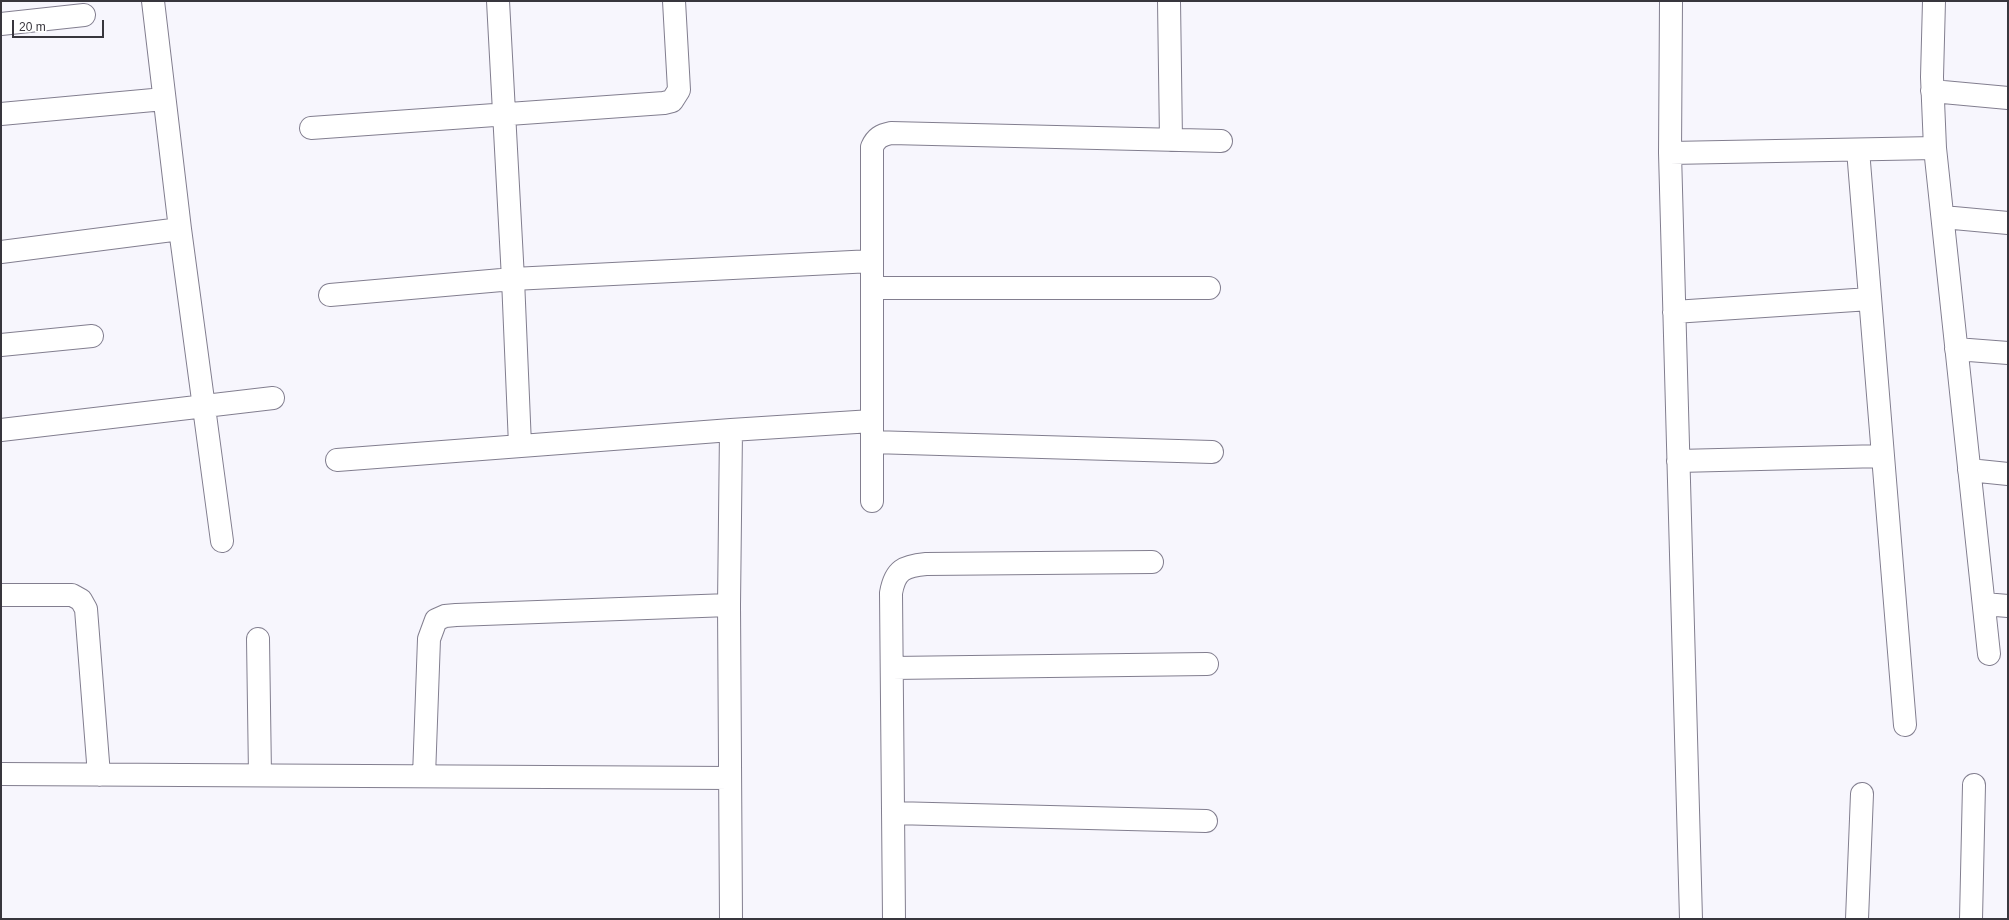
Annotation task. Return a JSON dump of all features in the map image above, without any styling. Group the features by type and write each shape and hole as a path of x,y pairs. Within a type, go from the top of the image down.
{"street":[{"path":"154,1 180,229 222,541"},
{"path":"498,1 513,279 520,446"},
{"path":"311,128 664,103 672,101 678,90 674,1"},
{"path":"1169,1 1172,140"},
{"path":"1671,1 1670,153 1691,919"},
{"path":"1934,1 1932,91 1935,148 1989,654"},
{"path":"1,24 84,15"},
{"path":"1932,91 2008,98"},
{"path":"1,114 164,99"},
{"path":"872,501 872,147 875,141 881,135 891,133 1222,141"},
{"path":"1670,153 1935,148"},
{"path":"1858,150 1905,725"},
{"path":"1943,217 2008,223"},
{"path":"1,252 180,229"},
{"path":"330,295 513,279 872,261"},
{"path":"872,288 1210,288"},
{"path":"1674,312 1870,299"},
{"path":"1,345 92,336"},
{"path":"1956,349 2008,353"},
{"path":"1,430 273,398"},
{"path":"731,430 729,606 731,919"},
{"path":"337,460 731,430 872,431 1212,452"},
{"path":"1678,461 1883,456"},
{"path":"1969,470 2008,474"},
{"path":"894,919 891,593 894,580 899,572 912,565 1152,562"},
{"path":"1,595 72,595 81,600 86,609 99,775"},
{"path":"1984,604 2008,606"},
{"path":"424,776 429,639 436,620 445,616 456,615 729,606"},
{"path":"258,639 260,775"},
{"path":"892,668 1207,664"},
{"path":"1,774 730,778"},
{"path":"1971,919 1974,785"},
{"path":"1857,919 1862,794"},
{"path":"893,813 1206,821"}]}
